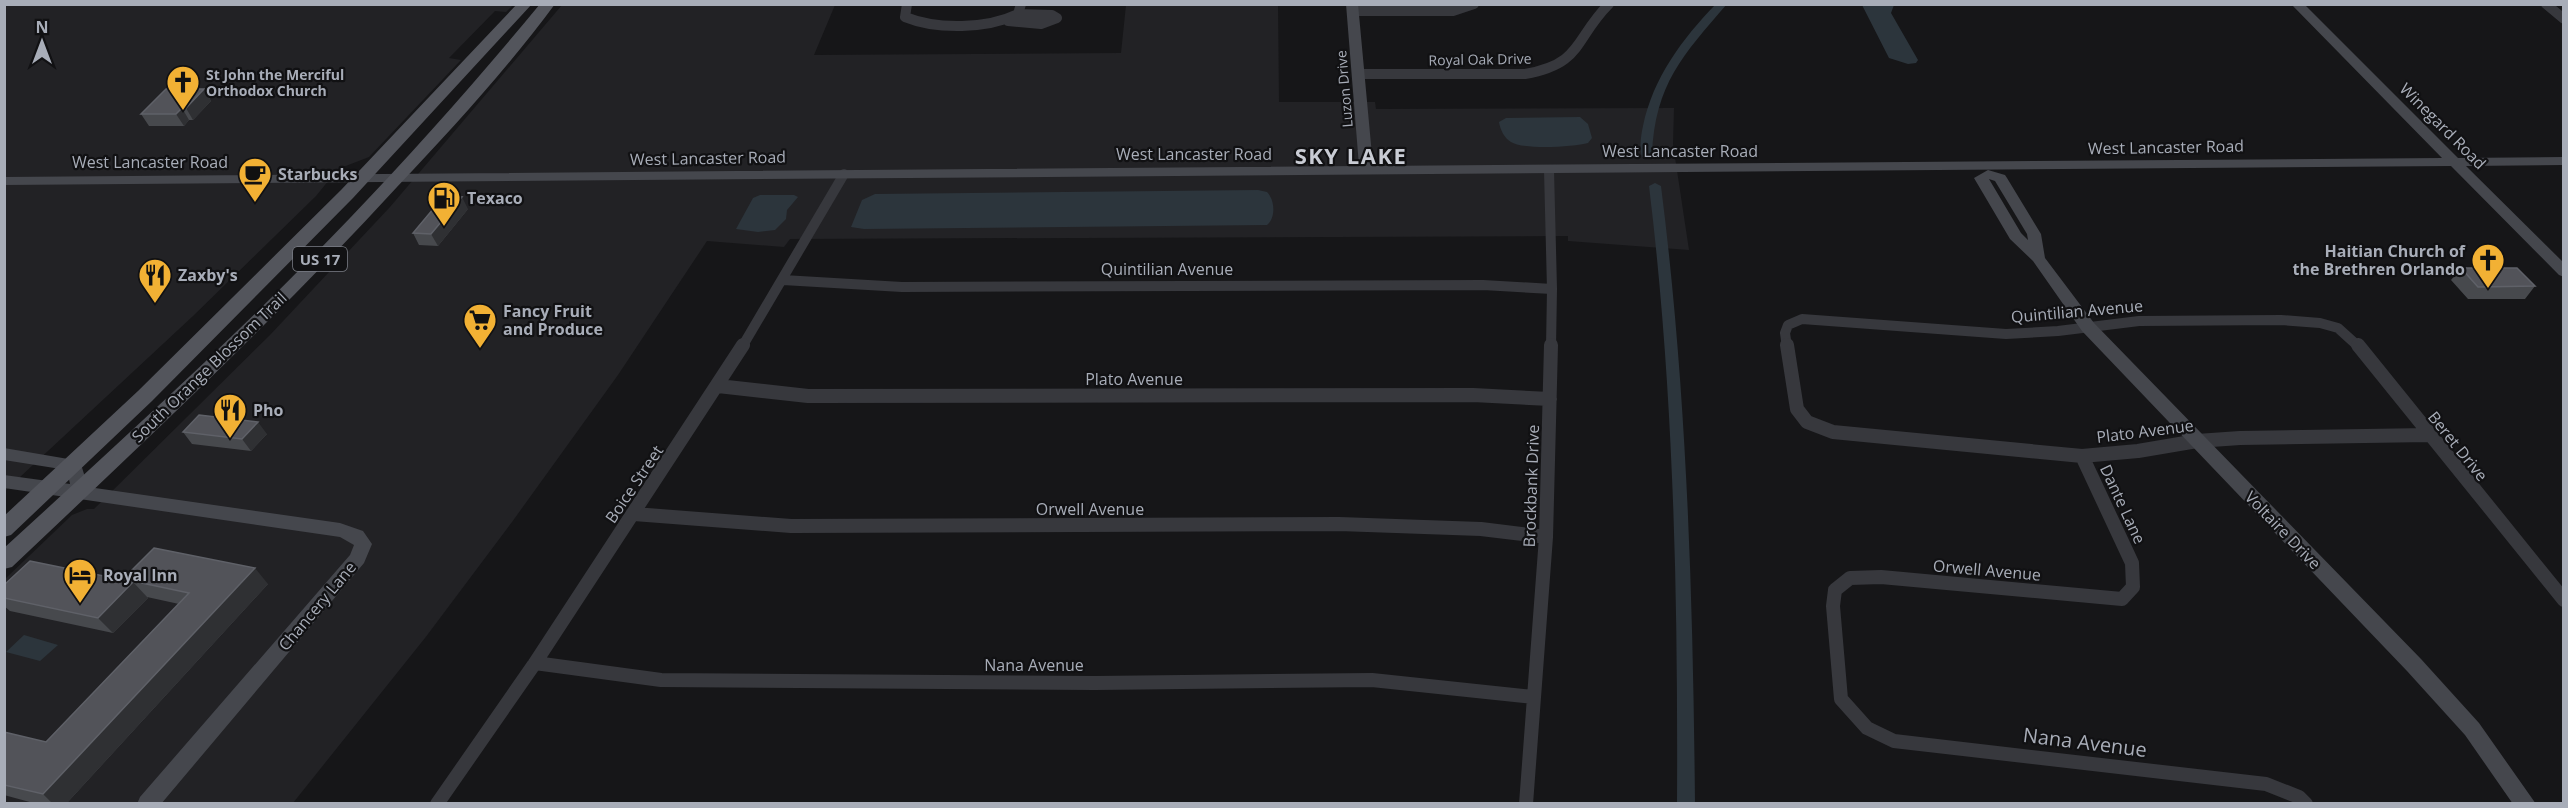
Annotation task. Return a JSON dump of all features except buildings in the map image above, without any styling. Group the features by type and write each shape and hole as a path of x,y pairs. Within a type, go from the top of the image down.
{"main road":[{"name":"South Orange Blossom Trail","path":"4,529 74,465 362,179 525,4"},
{"name":"South Orange Blossom Trail","path":"4,561 262,317 395,179 496,68 548,4"}],"street":[{"path":"907,4 905,17 910,21 921,23 1008,21 1047,23 1054,22 1057,18 1019,9 1008,21"},
{"path":"1353,8 1453,11 1474,4"},
{"name":"Royal Oak Drive","path":"1358,74 1525,74 1541,71 1557,66 1569,57 1602,10 1609,4"},
{"name":"Winegard Road","path":"2297,4 2564,272"},
{"path":"2546,4 2564,19"},
{"name":"Luzon Drive","path":"1353,8 1366,170"},
{"name":"West Lancaster Road","path":"4,181 1366,170 1986,171 2564,161"},
{"name":"Brockbank Drive","path":"1526,804 1546,537 1552,289 1549,170"},
{"name":"Voltaire Drive","path":"1986,171 1981,178 2015,236 2038,258 2088,327 2472,729 2526,804"},
{"name":"Boice Street","path":"437,804 535,663 718,386 844,174"},
{"name":"Quintilian Avenue","path":"783,280 902,287 1484,285 1552,289"},
{"name":"Quintilian Avenue","path":"1802,319 2006,334 2058,331 2139,321 2282,320 2320,323"},
{"name":"Plato Avenue","path":"1802,319 1788,325 1785,333 1797,409 1807,422 1833,432 2082,456 2138,452 2197,441 2428,435"},
{"name":"Beret Drive","path":"2320,323 2338,328 2356,343 2428,435 2564,600"},
{"name":"Plato Avenue","path":"718,386 808,396 1473,395 1550,399"},
{"path":"4,454 74,465 80,490 4,481"},
{"name":"Dante Lane","path":"2082,456 2132,563 2133,587 2122,599"},
{"name":"Chancery Lane","path":"80,490 340,530 360,537 363,544 358,558 147,804"},
{"name":"Orwell Avenue","path":"633,514 791,526 1339,524 1481,529 1546,537"},
{"name":"Orwell Avenue","path":"1867,728 1841,699 1833,606 1835,590 1850,578 1881,577 2122,599"},
{"name":"Nana Avenue","path":"535,663 626,677 662,680 1095,683 1372,680 1533,697"},
{"name":"Nana Avenue","path":"1867,728 1894,741 2266,784 2303,800"}],"shaded area":[{"path":"5,5 513,5 506,12 495,11 449,58 461,60 369,157 338,169 316,196 193,316 5,491"},
{"path":"562,5 835,5 814,55 1121,53 1126,5 1278,5 1279,102 1375,102 1376,109 1674,108 1673,144 1689,250 1568,241 1568,236 790,239 784,247 707,241 618,375 512,522 425,638 293,803 5,804 5,579 72,515 87,509 94,509 270,335 390,207"},
{"path":"1862,5 1894,5 1891,13 1918,60 1916,63 1908,64 1889,58"},
{"path":"1580,117 1588,124 1592,138 1588,143 1561,147 1517,145 1506,138 1499,122 1506,118"},
{"path":"1258,190 1267,192 1273,204 1272,218 1267,225 864,229 851,227 862,200 875,194"},
{"path":"760,195 798,197 787,210 786,219 775,230 758,232 736,229 753,198"},
{"path":"24,635 58,645 40,661 6,652"}],"waterway":[{"path":"1646,155 1651,112 1668,72 1679,53 1722,4"},
{"path":"1655,186 1672,339 1681,494 1686,804"}],"place":[{"name":"St John the Merciful Orthodox Church","path":"183,111"},
{"name":"Starbucks","path":"255,203"},
{"name":"Texaco","path":"444,227"},
{"name":"Haitian Church of the Brethren Orlando","path":"2488,289"},
{"name":"Zaxby's","path":"155,304"},
{"name":"Fancy Fruit and Produce","path":"480,349"},
{"name":"Pho","path":"230,439"},
{"name":"Royal Inn","path":"80,604"}],"district":[{"name":"SKY LAKE","path":"1351,155"}]}
